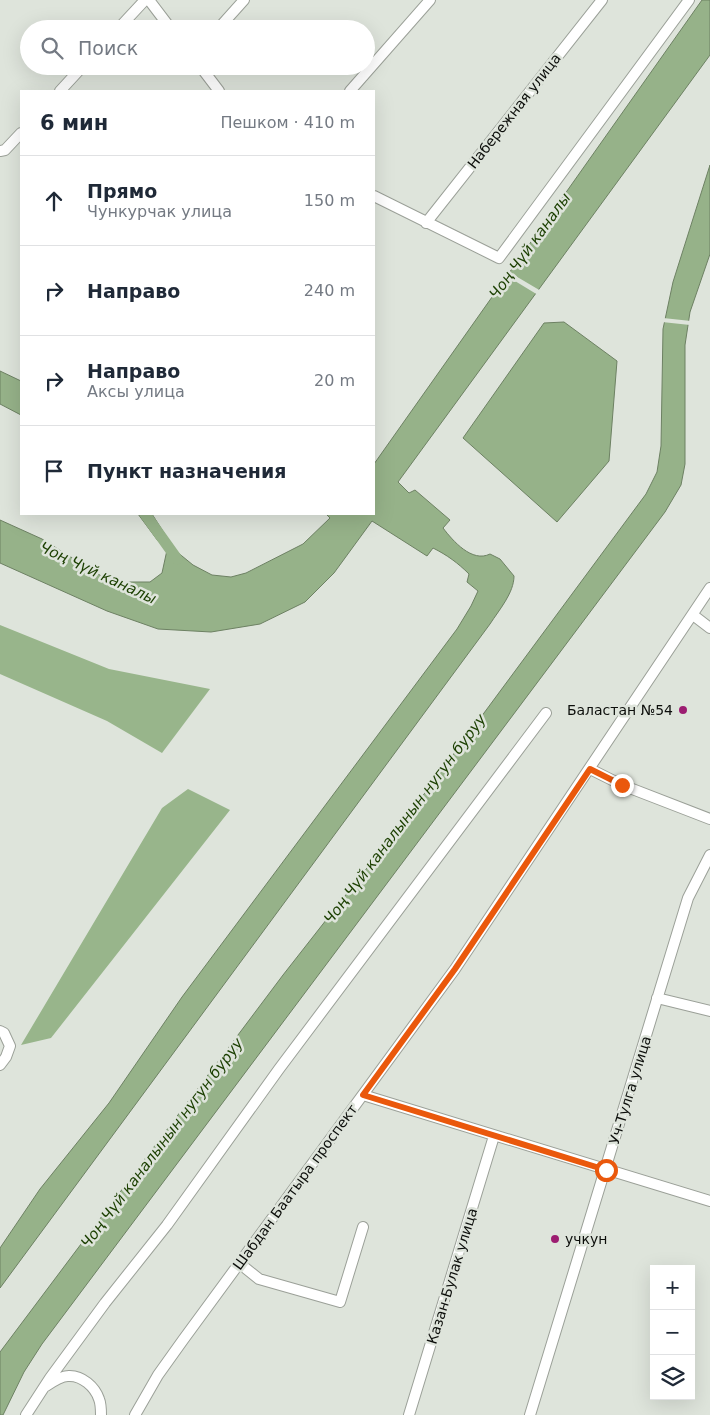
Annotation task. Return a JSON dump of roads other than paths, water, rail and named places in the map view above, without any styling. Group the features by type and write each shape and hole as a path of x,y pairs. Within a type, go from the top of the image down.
{"street":[{"path":"126,20 145,0"},
{"path":"149,0 164,20"},
{"path":"226,20 244,0"},
{"path":"375,63 430,0"},
{"name":"Набережная улица","path":"426,223 602,0"},
{"path":"375,197 499,258 689,0"},
{"path":"61,90 75,75"},
{"path":"207,75 219,90"},
{"path":"351,90 364,75"},
{"path":"3,151 20,134"},
{"name":"Шабдан Баатыра проспект","path":"135,1415 158,1375 455,969 710,588"},
{"path":"693,615 710,628"},
{"path":"26,1415 44,1386 105,1303 167,1225 279,1069 546,713"},
{"path":"590,769 622,785 710,819"},
{"name":"Уч-Тулга улица","path":"530,1415 688,898 710,855"},
{"path":"657,998 710,1012"},
{"path":"0,1030 4,1033 10,1046 6,1057 0,1065"},
{"path":"363,1095 710,1201"},
{"name":"Казан-Булак улица","path":"409,1415 494,1136"},
{"path":"240,1263 259,1279 340,1302 363,1227"},
{"path":"44,1386 68,1376 87,1382 99,1399 101,1415"}],"water":[{"name":"Чоң Чүй каналы","path":"702,0 710,0 710,55 398,482 409,493 415,490 450,520 443,528 464,549 476,556 490,554 500,559 514,576 509,595 490,624 0,1288 0,1248 40,1189 109,1103 182,997 457,629 478,591 467,582 469,574 448,556 433,548 427,556 372,521 334,573 305,602 260,624 211,632 158,629 107,611 0,563 0,520 42,539 111,582 150,582 162,573 167,550 171,547 193,565 212,575 231,577 246,573 303,544 330,518 327,515 375,515 375,463"},
{"name":"Чоң Чүй каналынын нугун буруу","path":"710,165 710,254 690,312 685,345 685,464 681,485 665,512 42,1344 24,1372 3,1415 0,1415 0,1352 283,975 410,813 646,494 657,472 661,446 663,329 673,282"},
{"path":"564,322 617,361 609,461 557,522 463,438 544,323"},
{"path":"0,371 20,381 20,414 0,404"},
{"path":"139,515 153,515 166,536 158,541"}],"waterway":[{"path":"146,515 177,559"}],"place":[{"name":"Баластан №54","path":"683,710"},
{"name":"учкун","path":"555,1239"}]}
